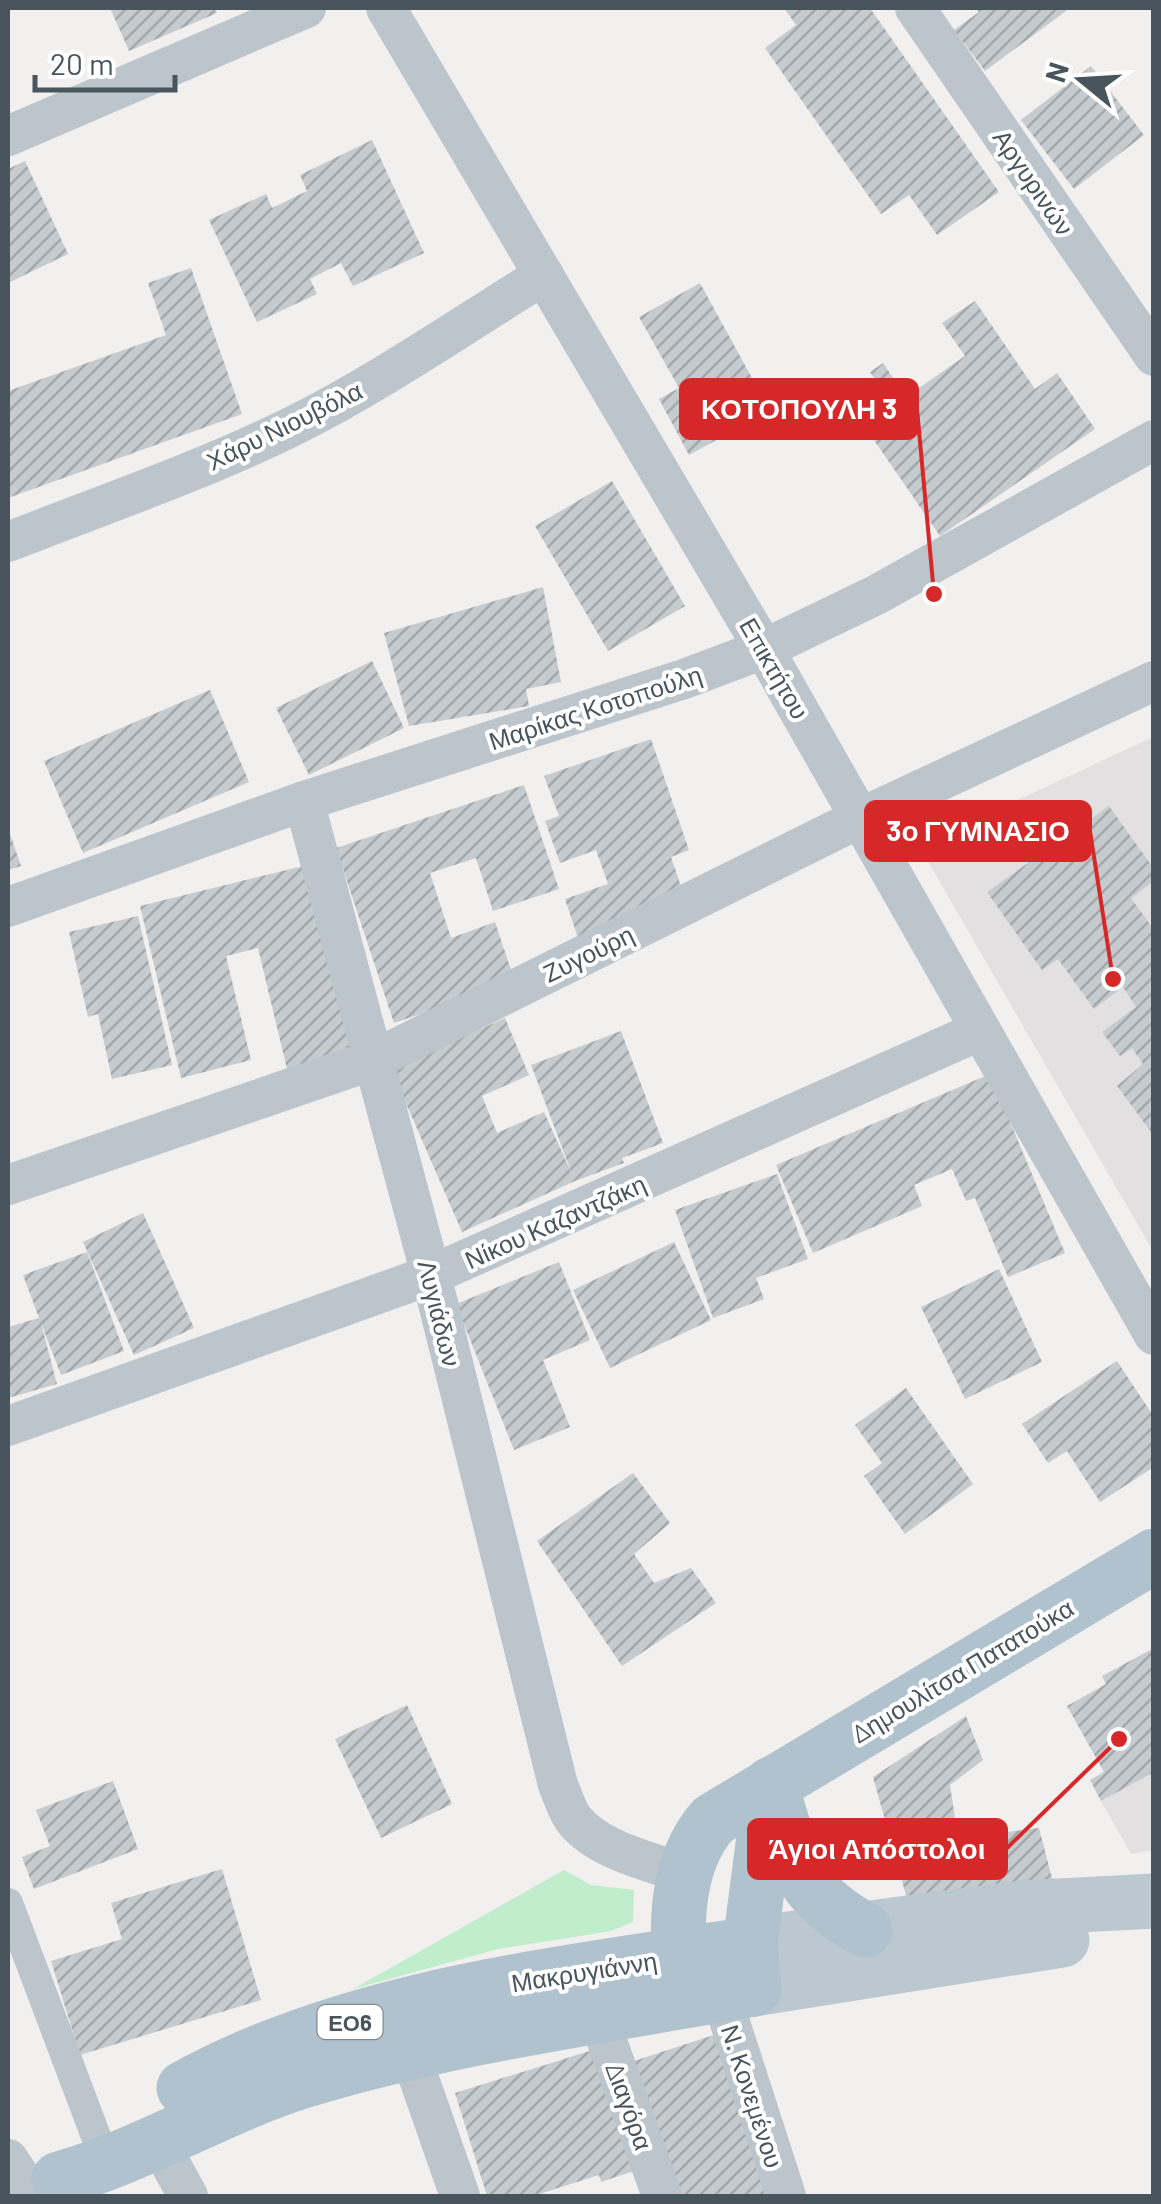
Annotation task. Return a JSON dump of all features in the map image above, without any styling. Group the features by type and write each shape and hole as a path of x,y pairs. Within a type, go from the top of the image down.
{"main road":[{"name":"Δημουλίτσα Πατατούκα","path":"717,1977 684,1874 692,1850 714,1820 1154,1556"},
{"path":"770,1784 793,1859 808,1886 832,1910 865,1930"},
{"path":"717,1977 770,1784"},
{"name":"Μακρυγιάννη","path":"46,2188 244,2100 410,2053 598,2016 865,1930 1021,1908 1154,1901"},
{"name":"Μακρυγιάννη","path":"46,2188 97,2140 200,2079 343,2024 506,1982 717,1977 1058,1940 1154,1919"}],"street":[{"path":"8,136 306,8"},
{"name":"Επικτήτου","path":"386,8 764,649 1154,1335"},
{"name":"Αργυρινών","path":"915,8 1154,356"},
{"name":"Χάρυ Νιουβόλα","path":"8,542 290,427 544,275"},
{"name":"Μαρίκας Κοτοπούλη","path":"8,907 304,802 684,680 764,649 876,594 1154,440"},
{"name":"Ζυγούρη","path":"8,1185 373,1060 860,818 1154,681"},
{"name":"Λυγιάδων","path":"304,802 431,1276 558,1785 572,1819 590,1835 684,1874"},
{"name":"Νίκου Καζαντζάκη","path":"8,1426 431,1276 979,1031"},
{"path":"8,1903 97,2140"},
{"name":"Ν. Κονεμένου","path":"717,1977 786,2196"},
{"name":"Διαγόρα","path":"598,2016 662,2196"},
{"path":"410,2053 460,2196"},
{"path":"158,2141 188,2196"},
{"path":"8,2159 46,2188"}],"shaded area":[{"path":"1153,737 1153,1251 919,846"},
{"path":"1153,1772 1153,1850 1131,1854 1101,1801"}],"green space":[{"path":"564,1870 591,1885 634,1890 633,1922 611,1931 498,1949 353,1989"}],"building":[{"path":"110,8 214,8 217,13 129,51"},
{"path":"784,8 870,8 999,192 937,235 909,195 881,214 765,48 796,25"},
{"path":"975,8 1070,8 985,71 954,30 979,12"},
{"path":"1091,66 1144,135 1074,189 1021,120"},
{"path":"372,140 424,253 353,286 341,263 310,279 317,294 257,322 209,220 266,194 272,208 307,191 300,175"},
{"path":"25,161 68,254 8,283 8,169"},
{"path":"191,268 242,414 8,498 8,391 166,335 148,283"},
{"path":"700,283 770,411 689,455 659,399 679,388 639,317"},
{"path":"975,301 1035,389 1057,373 1095,429 940,536 856,414 885,394 870,372 883,363 906,397 965,356 942,323"},
{"path":"612,481 685,606 608,651 535,526"},
{"path":"543,587 561,682 526,689 529,706 409,726 384,633"},
{"path":"372,661 404,728 309,775 276,708"},
{"path":"210,690 249,782 83,853 44,761"},
{"path":"651,739 689,850 671,857 686,901 578,938 565,899 608,884 596,850 560,863 545,821 559,816 544,776"},
{"path":"524,785 559,889 493,911 476,858 430,873 451,938 495,922 515,982 394,1023 336,848"},
{"path":"1109,806 1154,869 1154,881 1131,898 1154,930 1154,1136 1117,1086 1143,1064 1132,1048 1120,1056 1102,1032 1136,1007 1123,987 1094,1009 1058,959 1042,970 987,892"},
{"path":"8,828 21,866 8,870"},
{"path":"307,865 352,1053 287,1069 258,948 226,956 251,1060 181,1078 140,906"},
{"path":"138,916 172,1065 112,1079 98,1014 88,1017 69,932"},
{"path":"505,1018 529,1075 482,1096 497,1133 544,1112 572,1174 531,1065 621,1031 663,1143 462,1232 391,1069"},
{"path":"990,1074 1065,1253 1008,1277 975,1198 966,1201 952,1169 914,1185 922,1206 813,1253 776,1165"},
{"path":"777,1174 808,1259 756,1278 764,1299 713,1318 675,1210"},
{"path":"143,1213 194,1328 134,1355 83,1242"},
{"path":"674,1242 711,1320 610,1368 573,1290"},
{"path":"87,1252 124,1351 61,1375 41,1323 57,1384 8,1398 8,1327 39,1318 23,1275"},
{"path":"559,1262 590,1340 543,1360 570,1427 514,1450 456,1304"},
{"path":"999,1269 1042,1362 965,1399 921,1307"},
{"path":"1117,1361 1154,1417 1154,1467 1100,1502 1067,1451 1048,1463 1022,1424"},
{"path":"906,1388 973,1484 905,1534 864,1476 882,1463 855,1425"},
{"path":"633,1473 670,1523 634,1554 654,1583 691,1568 716,1603 622,1666 537,1541"},
{"path":"1154,1648 1154,1772 1101,1801 1090,1780 1104,1772 1067,1706 1106,1684 1102,1676"},
{"path":"407,1705 452,1804 381,1838 335,1739"},
{"path":"966,1716 983,1760 950,1785 958,1838 1039,1828 1053,1882 909,1906 873,1777"},
{"path":"113,1781 138,1849 34,1889 22,1857 50,1846 36,1810"},
{"path":"222,1869 261,2000 80,2055 51,1961 122,1939 111,1903"},
{"path":"723,2032 776,2196 671,2196 628,2063"},
{"path":"599,2048 637,2170 601,2182 599,2175 533,2196 487,2196 455,2093"}],"place":[{"name":"ΚΟΤΟΠΟΥΛΗ 3","path":"934,594"},
{"name":"3ο ΓΥΜΝΑΣΙΟ","path":"1113,979"},
{"name":"Άγιοι Απόστολοι","path":"1119,1739"}]}
